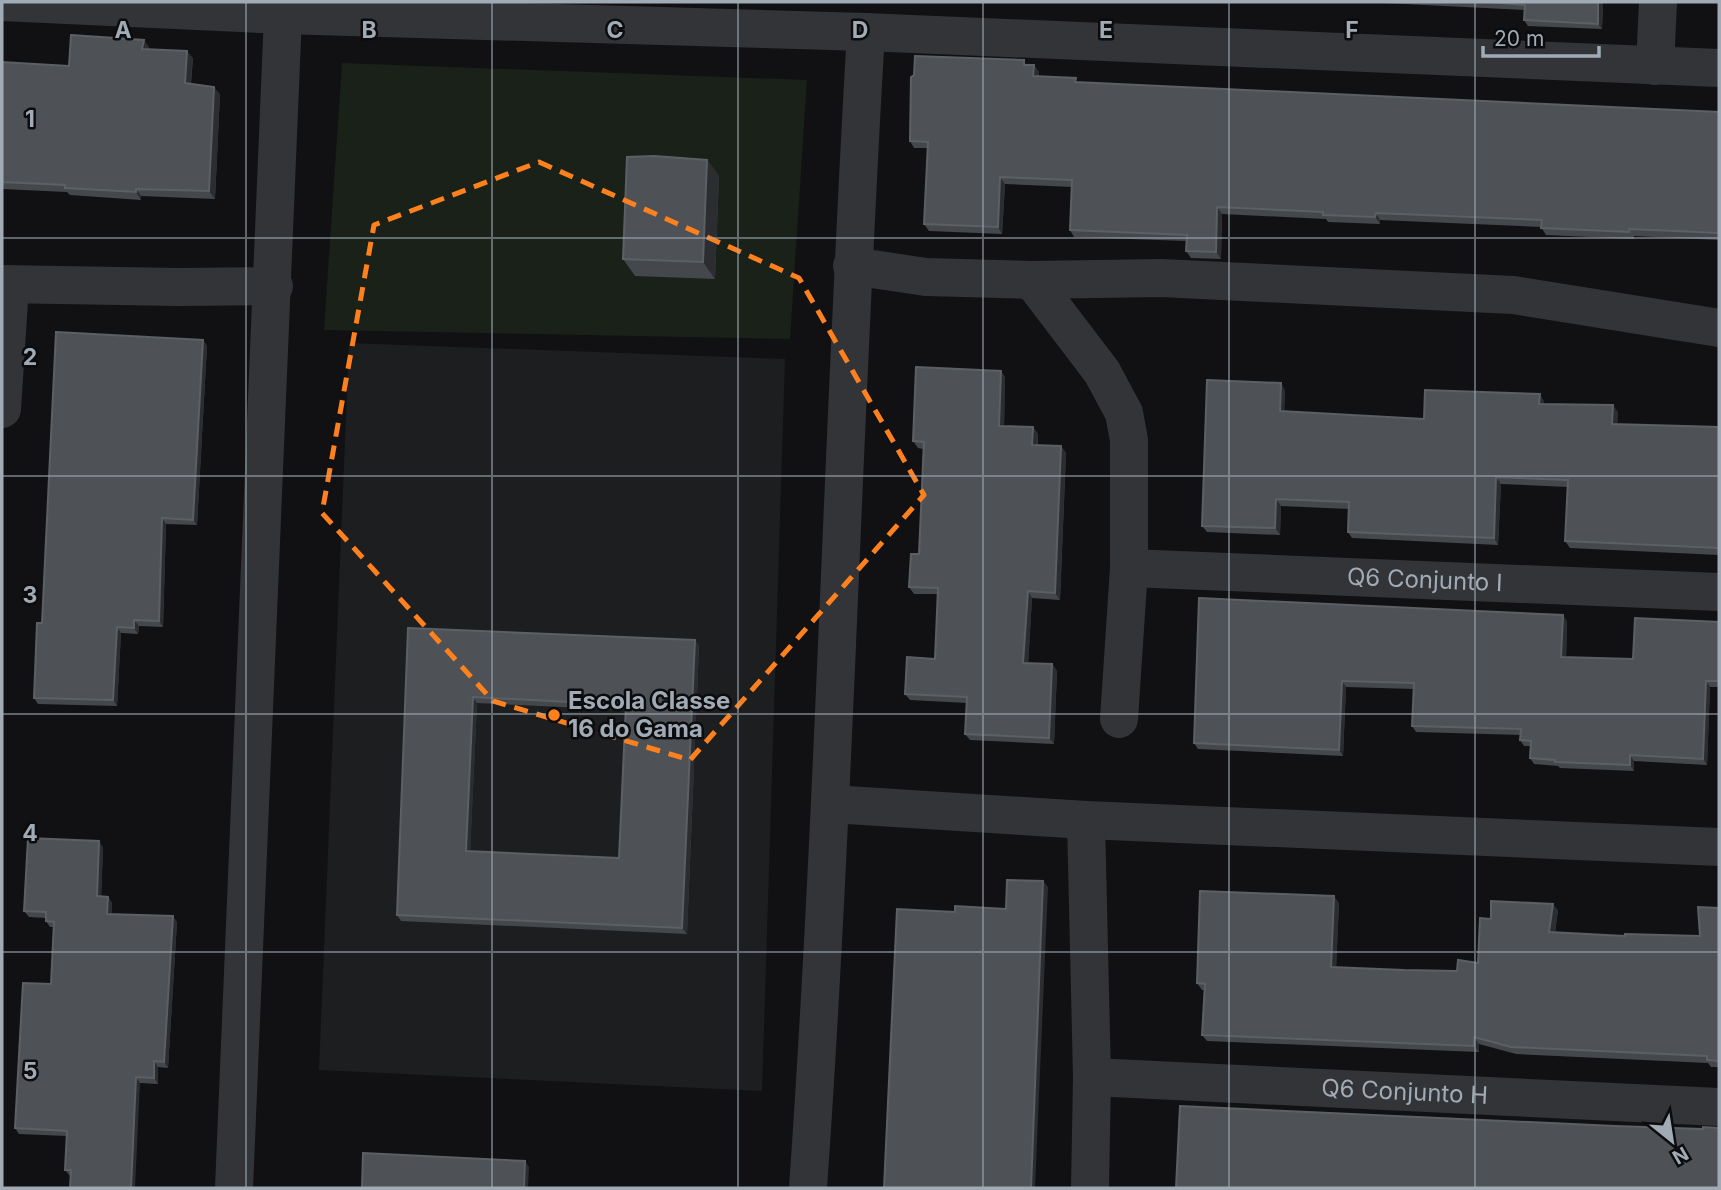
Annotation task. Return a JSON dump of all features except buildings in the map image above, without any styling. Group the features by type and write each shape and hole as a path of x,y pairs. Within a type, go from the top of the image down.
{"street":[{"path":"2,2 283,15 866,32 1719,68"},
{"path":"1655,66 1658,2"},
{"path":"234,1188 274,286 283,15"},
{"path":"808,1188 831,804 852,266 866,32"},
{"path":"852,266 926,277 1032,280 1161,278 1513,295 1719,328"},
{"path":"1032,280 1102,372 1125,413 1129,440 1129,568 1119,719"},
{"path":"2,409 6,284 177,288 274,286"},
{"name":"Q6 Conjunto I","path":"1129,568 1719,592"},
{"path":"831,804 1086,820 1719,847"},
{"path":"1086,820 1092,1077 1090,1188"},
{"name":"Q6 Conjunto H","path":"1092,1077 1719,1107"}],"highlighted area":[{"path":"539,162 799,278 924,495 690,760 493,701 322,513 374,225"}],"shaded area":[{"path":"342,63 807,80 790,339 324,330"},
{"name":"Escola Classe 16 do Gama","path":"349,343 785,359 762,1091 319,1070"}],"place":[{"name":"Escola Classe 16 do Gama","path":"554,715"}]}
